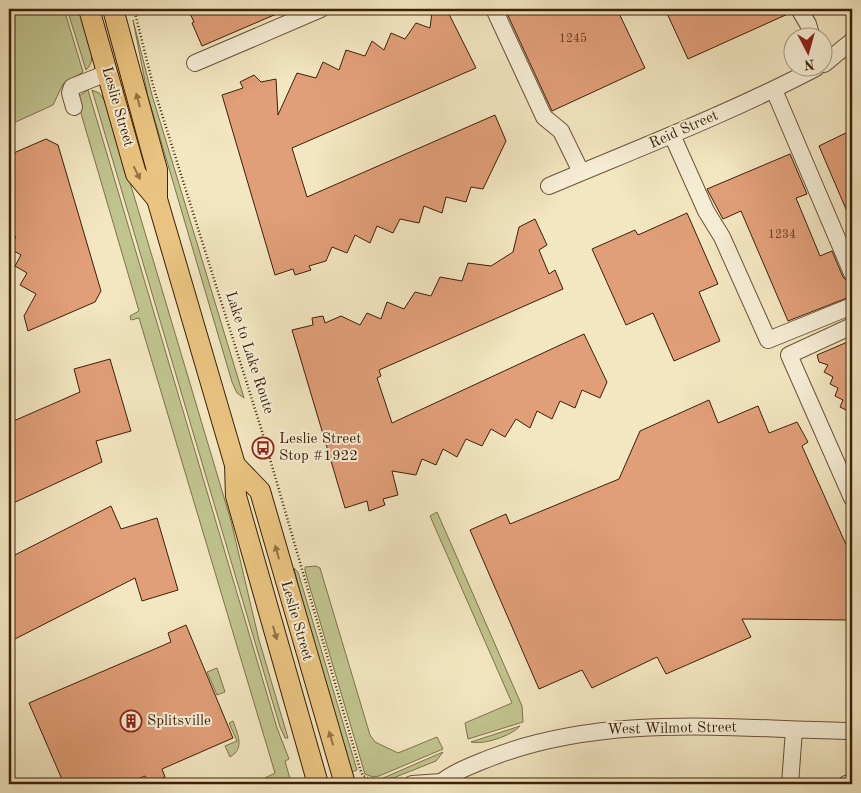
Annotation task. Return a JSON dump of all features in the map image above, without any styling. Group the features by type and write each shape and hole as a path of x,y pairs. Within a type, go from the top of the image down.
{"main road":[{"name":"Leslie Street","path":"89,9 136,174 157,199"},
{"name":"Leslie Street","path":"113,9 157,170 157,199 235,465 236,496 318,784"},
{"name":"Leslie Street","path":"235,465 260,490 345,784"}],"street":[{"path":"195,62 321,9"},
{"path":"494,9 544,116 561,131 581,172"},
{"path":"799,9 809,28"},
{"path":"834,56 852,41"},
{"path":"74,107 70,93 72,87 107,73"},
{"name":"Reid Street","path":"548,186 672,135 797,78"},
{"path":"774,90 852,273"},
{"path":"672,135 706,211 722,237 768,340 852,306"},
{"path":"852,326 788,355 852,498"},
{"name":"West Wilmot Street","path":"412,784 441,783 464,769 518,747 614,729 688,727 852,731"},
{"path":"790,784 794,730"},
{"path":"846,784 852,782"}],"path":[{"name":"Lake to Lake Route","path":"134,9 154,89 261,428 362,776 372,780 373,784"}],"green space":[{"path":"9,9 64,9 83,72 63,84 53,105 9,125"},
{"path":"67,9 79,9 90,41 92,57 86,70"},
{"path":"133,20 152,95 244,398 237,393 232,382 148,97"},
{"path":"88,90 277,728 289,759 285,761 290,779 294,779 296,784 274,784 265,778 275,773 139,318 131,320 130,316 139,311 80,110 79,96"},
{"path":"92,90 99,93 106,102 231,521 259,640 288,738 285,738 280,727"},
{"path":"437,512 522,706 523,722 468,739 465,723 512,703 430,516"},
{"path":"316,566 320,568 370,735 375,742 398,753 437,737 443,749 379,776 373,777 365,774 305,571 305,567"},
{"path":"294,568 298,572 357,770 352,772 317,658"},
{"path":"217,668 225,692 217,695 207,672"},
{"path":"233,721 239,745 238,750 230,757 225,746 237,741 229,723"},
{"path":"520,726 516,730 497,739 476,743 471,742"},
{"path":"443,752 436,761 383,782 381,779"}],"building":[{"path":"188,9 288,9 202,46"},
{"path":"505,9 617,9 645,68 552,111"},
{"path":"665,9 789,9 790,13 688,59"},
{"path":"432,12 449,14 476,68 292,148 307,197 495,115 506,141 483,189 471,187 466,202 446,197 442,213 424,206 419,223 400,219 393,233 377,226 370,243 355,235 347,253 332,247 326,261 309,266 311,270 295,275 293,269 275,275 222,95 243,88 240,82 254,75 261,82 276,79 278,115 297,73 316,78 323,62 339,70 346,50 365,56 372,41 384,50 391,33 405,39 416,23 430,28"},
{"path":"852,130 852,223 819,146"},
{"path":"46,139 58,145 101,291 95,302 28,331 24,316 36,294 20,285 27,273 15,266 21,255 9,248 16,237 9,233 9,155"},
{"path":"790,154 807,194 796,198 820,256 832,251 843,277 848,282 852,296 788,321 741,211 723,219 707,189"},
{"path":"687,213 718,284 699,292 720,341 674,361 653,313 626,325 592,249 635,230 638,235"},
{"path":"535,219 547,245 539,250 549,274 555,270 563,289 379,370 381,376 377,378 392,423 584,334 607,382 600,398 582,390 575,408 560,401 552,419 537,411 530,428 516,419 505,437 491,429 482,446 466,439 457,457 443,449 436,465 422,459 416,475 392,471 398,495 383,499 385,505 369,511 367,501 345,508 292,330 313,325 312,318 323,316 325,323 341,316 360,325 367,313 381,319 387,302 404,309 415,292 431,296 440,277 462,281 468,263 491,266 513,252 519,227"},
{"path":"852,340 852,413 840,407 843,400 835,396 838,388 830,384 833,377 824,372 828,365 819,362 817,355"},
{"path":"110,359 131,431 96,441 102,462 9,505 9,423 80,392 74,369"},
{"path":"709,400 718,423 758,406 769,433 797,422 808,442 802,446 852,558 852,620 742,619 751,637 666,674 657,657 592,688 582,670 539,689 470,530 506,514 510,524 619,479 640,431"},
{"path":"111,506 121,529 157,518 178,590 142,601 135,578 9,642 9,558"},
{"name":"Splitsville","path":"186,625 233,738 162,769 165,777 148,784 145,776 126,784 64,784 29,703 171,642 168,633"}],"place":[{"name":"Leslie Street Stop #1922","path":"263,448"},
{"name":"Splitsville","path":"131,721"}]}
